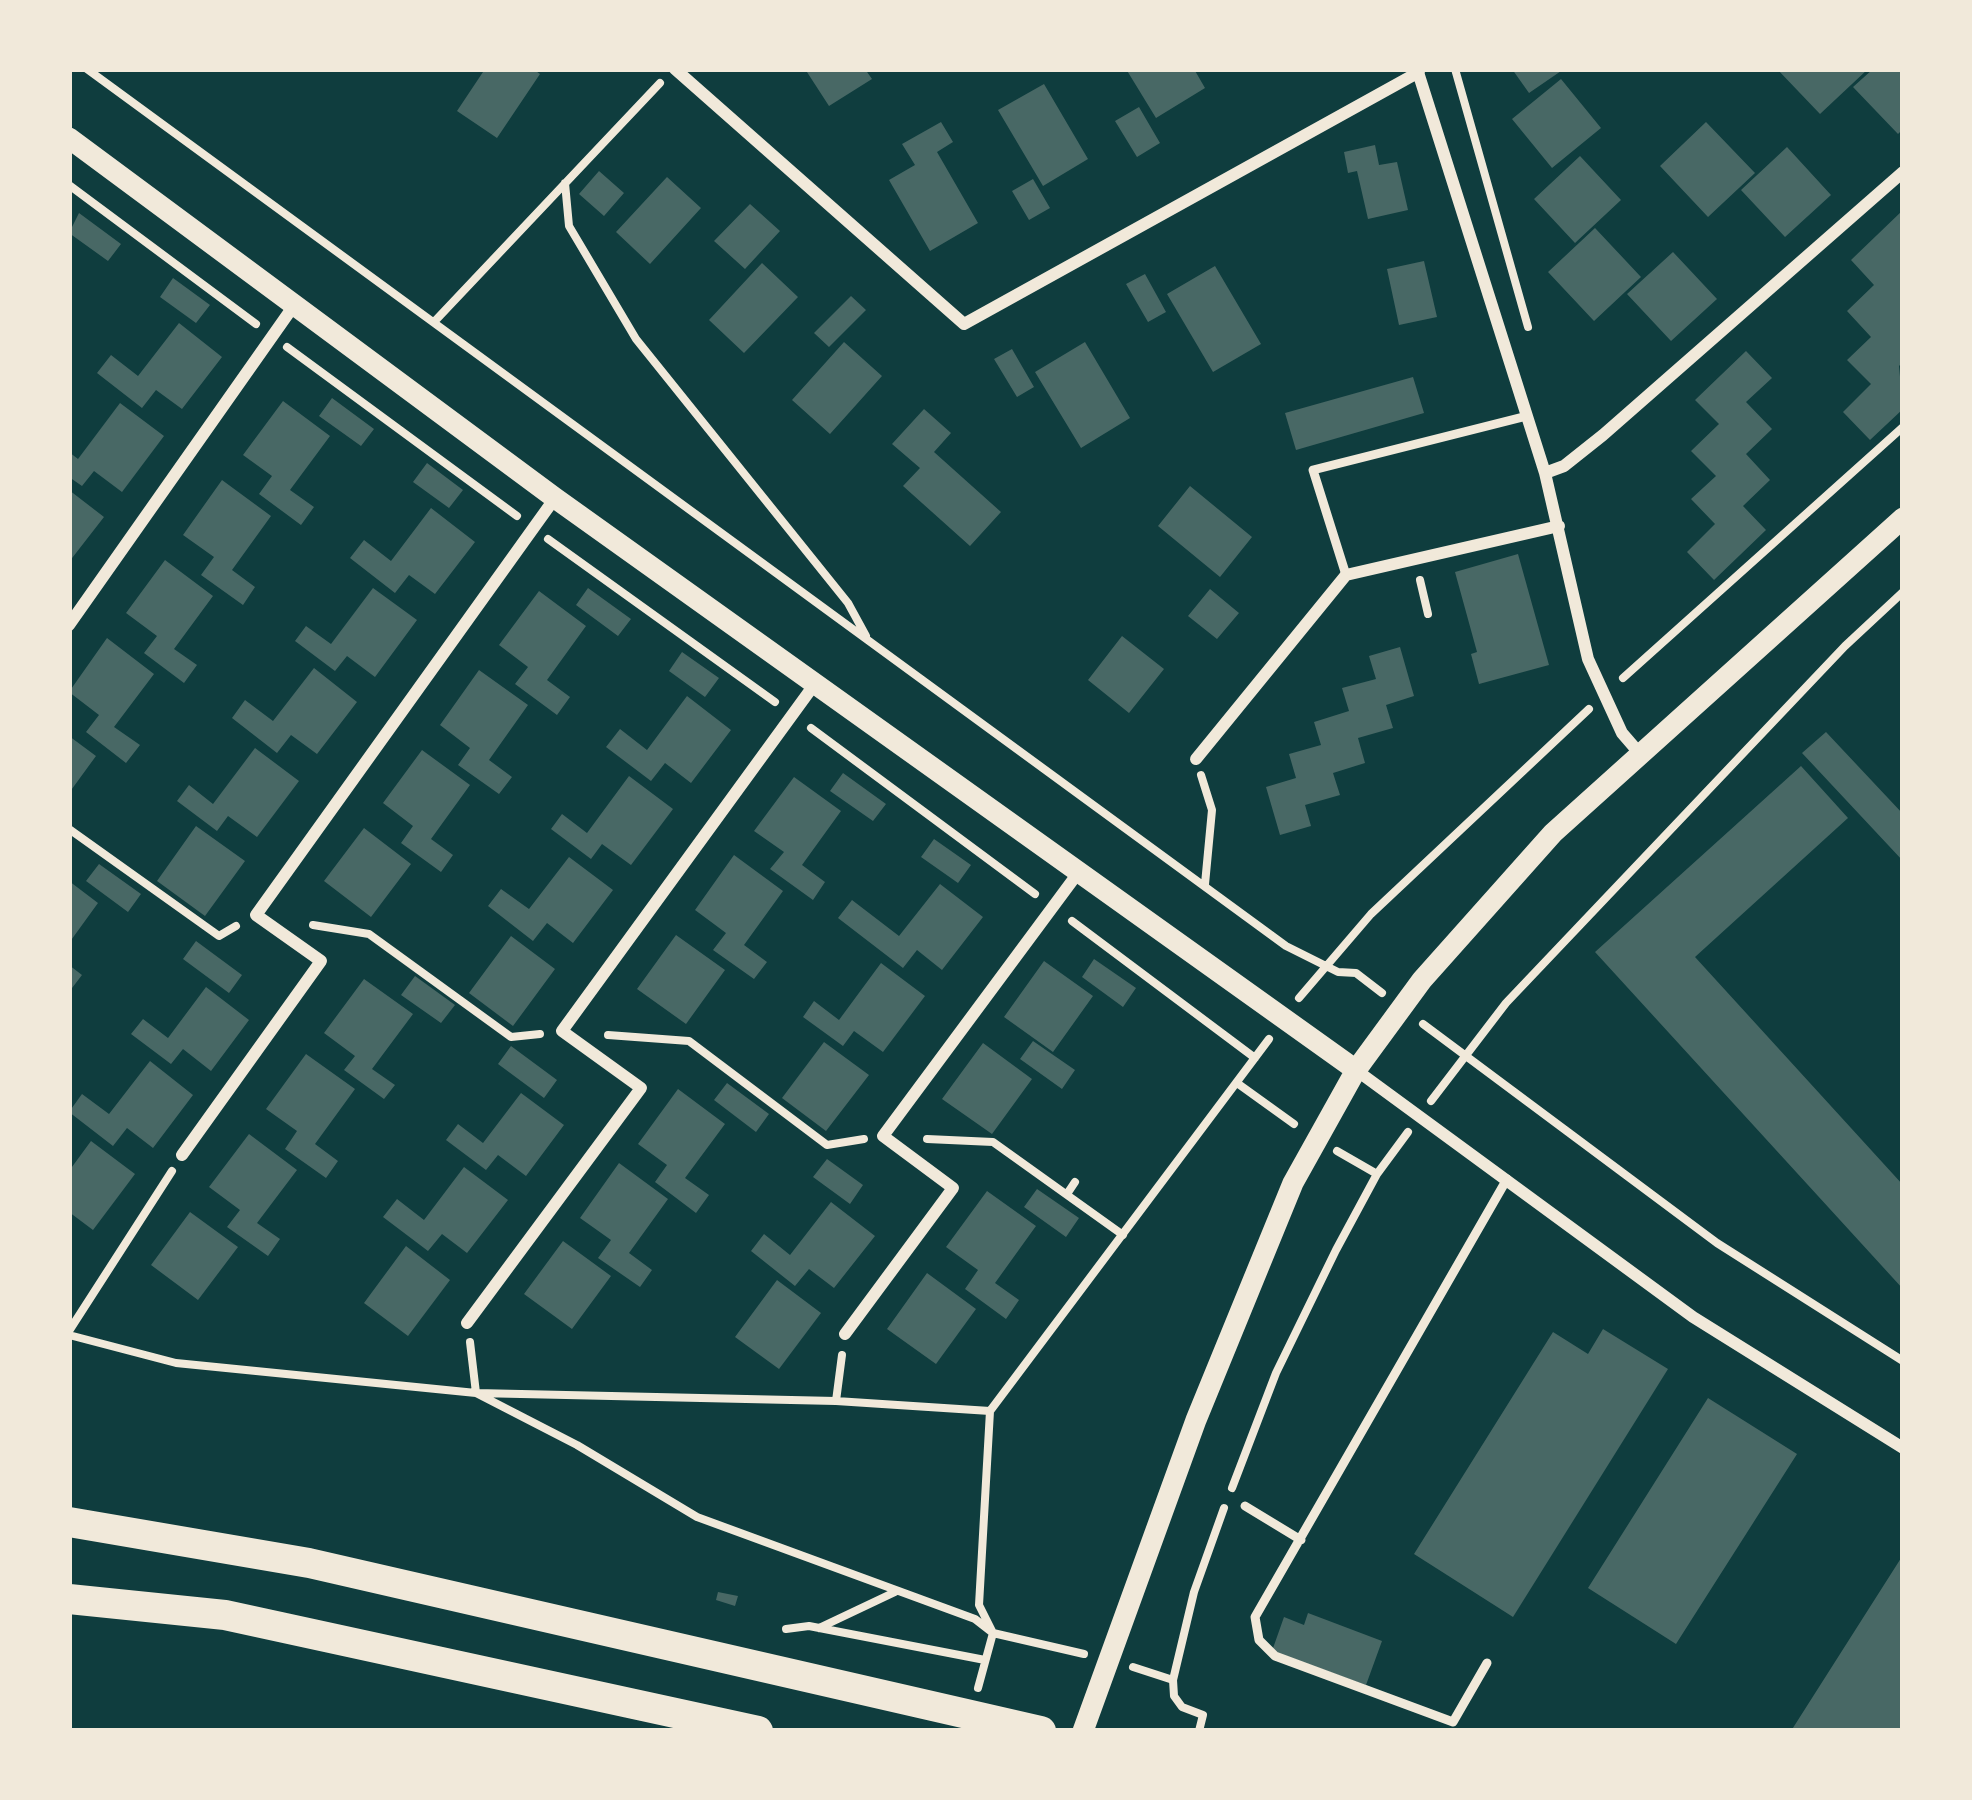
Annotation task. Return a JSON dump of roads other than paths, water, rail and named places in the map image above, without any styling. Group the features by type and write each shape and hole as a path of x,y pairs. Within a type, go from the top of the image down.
{"highway":[{"path":"69,1522 309,1563 1041,1731"},
{"path":"69,1599 225,1616 758,1731"}],"street":[{"path":"674,69 964,324 1418,71 1545,473 1588,659 1622,733 1641,755"},
{"path":"69,137 555,498 1356,1070 1693,1317 1903,1448"},
{"path":"1545,473 1564,466 1603,435 1903,172"},
{"path":"69,626 295,304"},
{"path":"182,1155 321,961 256,915 555,498"},
{"path":"1083,1731 1196,1420 1286,1200 1356,1070 1401,1007 1553,833 1903,518"},
{"path":"1196,759 1346,575 1559,526"},
{"path":"467,1323 641,1088 562,1031 814,685"},
{"path":"845,1334 953,1188 883,1136 1078,873"}],"lane":[{"path":"1346,575 1312,470 1527,416"},
{"path":"1487,1663 1453,1722 1275,1656 1259,1640 1255,1617 1507,1179"},
{"path":"1245,1506 1300,1540"}]}
